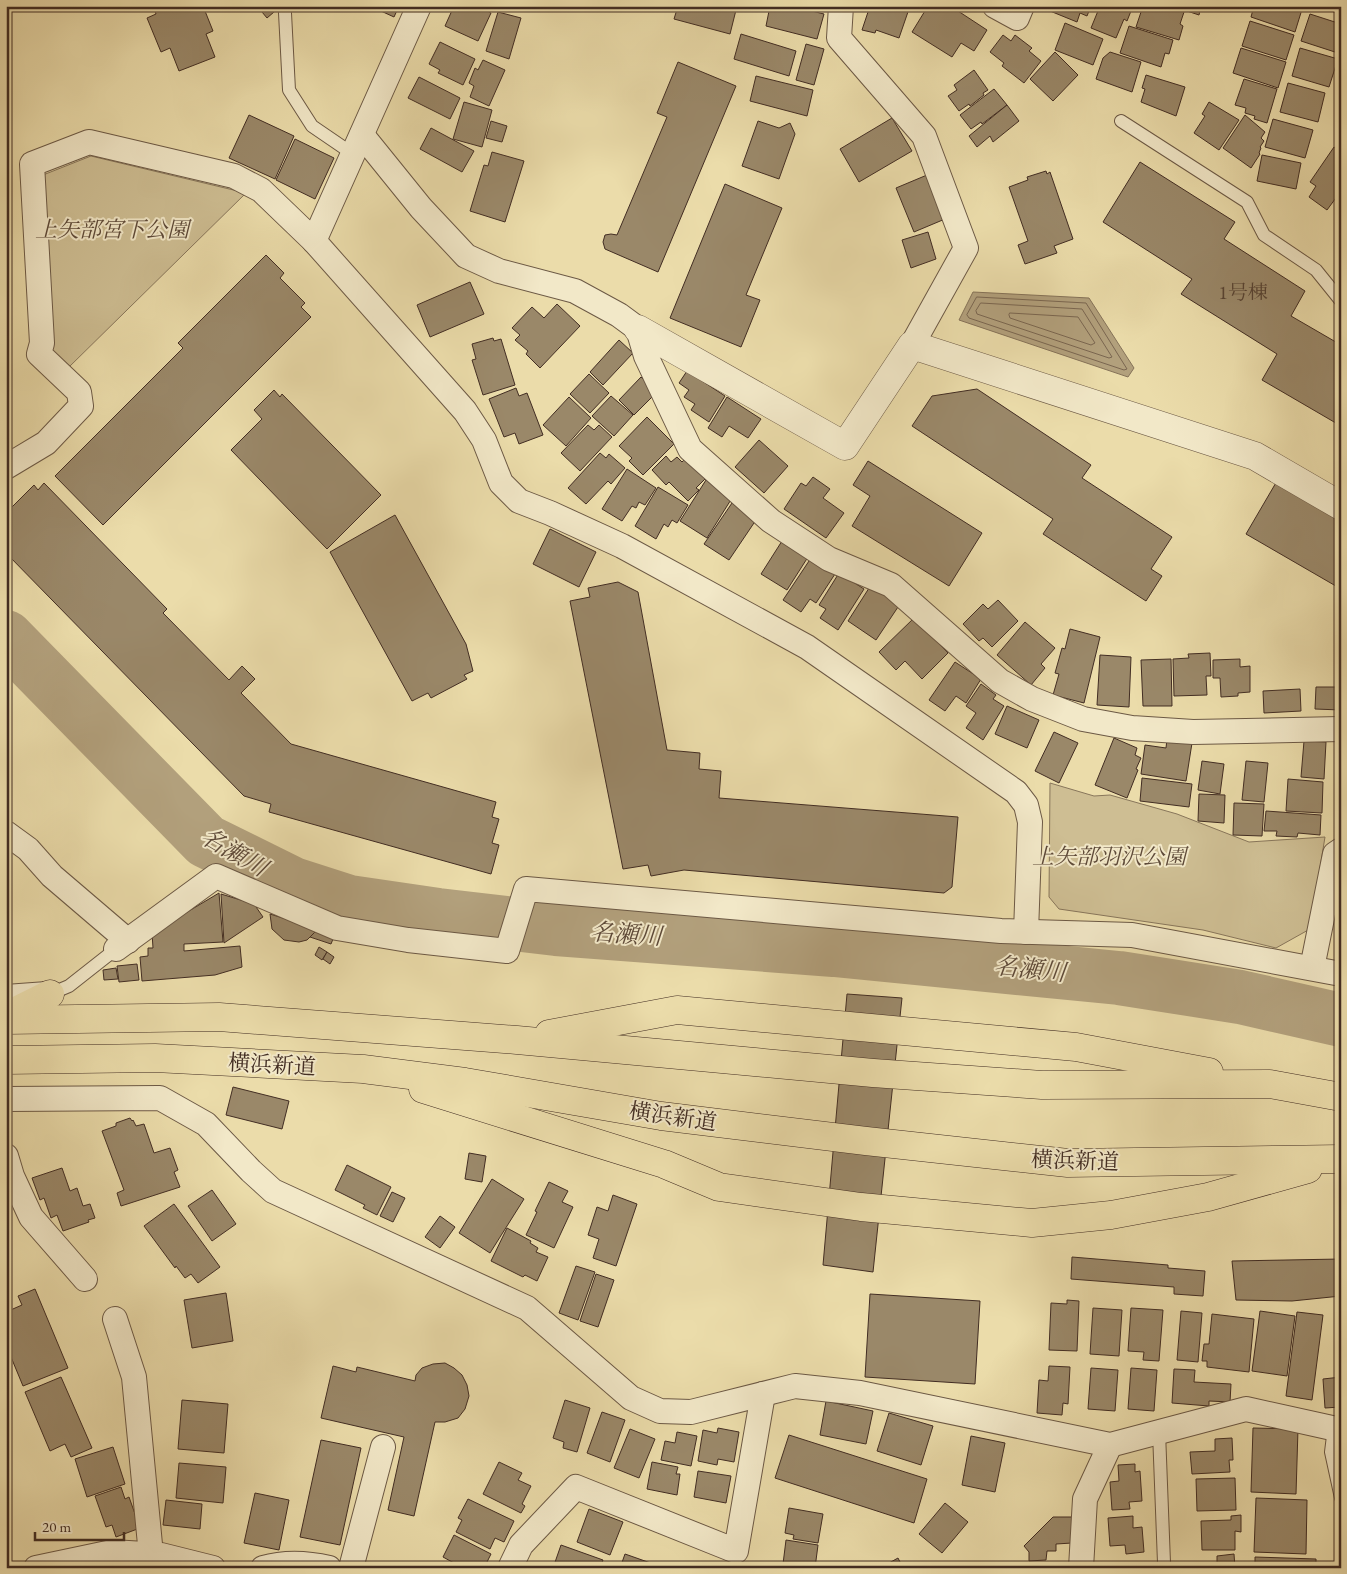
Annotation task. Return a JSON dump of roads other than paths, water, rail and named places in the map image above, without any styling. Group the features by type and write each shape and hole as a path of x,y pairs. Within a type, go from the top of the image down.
{"highway":[{"path":"6,1016 50,994"},
{"path":"518,1040 677,1010 1076,1047 1270,1084"},
{"name":"横浜新道","path":"6,1020 219,1016 1042,1085 1270,1084 1341,1097"},
{"name":"横浜新道","path":"6,1060 155,1058 363,1069 464,1082 661,1116 1068,1163 1341,1159"},
{"path":"363,1069 513,1118 664,1164 719,1187 861,1206 1032,1223 1111,1216 1208,1197 1341,1159"}],"street":[{"path":"314,241 419,6"},
{"path":"357,144 466,256 500,272 575,291 618,315 638,329 845,446 912,345 966,248 924,136 839,38 841,6"},
{"path":"995,6 1017,18 1022,6"},
{"path":"6,467 46,443 81,406 79,392 39,354 42,342 32,164 89,142 234,176 261,190 314,241 465,411 484,440 501,483 519,501 622,546 807,646 1016,792 1026,805 1030,822 1026,932"},
{"path":"638,329 646,356 690,449 770,521 829,559 891,584 1000,681 1024,694 1083,719 1132,728 1193,732 1341,729"},
{"path":"912,345 1255,456 1341,506"},
{"path":"6,833 28,849 52,876 122,945 216,876 337,928 408,940 506,951 526,889 1001,931 1132,935 1341,974"},
{"path":"1312,968 1335,854 1341,850"},
{"path":"6,997 50,994"},
{"path":"6,1098 160,1098 206,1124 251,1172 273,1191 527,1308 631,1398 660,1411 691,1412 795,1386 860,1393 1110,1445 1246,1409 1337,1429"},
{"path":"6,1156 12,1176 31,1217 84,1279"},
{"path":"115,1319 134,1377 151,1555"},
{"path":"510,1568 522,1544 576,1487 735,1559 762,1394"},
{"path":"1081,1568 1086,1499 1110,1445"},
{"path":"351,1568 383,1447"},
{"path":"36,1568 112,1552 161,1555 213,1568"},
{"path":"263,1568 276,1564 316,1565 329,1568"}],"lane":[{"path":"285,13 289,90 312,126 357,144"},
{"path":"1121,121 1247,202 1264,235 1316,270 1341,301"},
{"path":"50,994 69,986 122,945"},
{"path":"1337,1429 1331,1452 1341,1498"},
{"path":"1159,1432 1164,1563"}],"water":[{"path":"973,292 1089,298 1134,368 1128,377 959,320"}],"waterway":[{"name":"名瀬川","path":"6,637 206,841 293,884 349,902 556,929 834,950 1119,978 1240,997 1341,1020"}],"park label":[{"name":"上矢部宮下公園","path":"112,229"},
{"name":"上矢部羽沢公園","path":"1109,856"}]}
